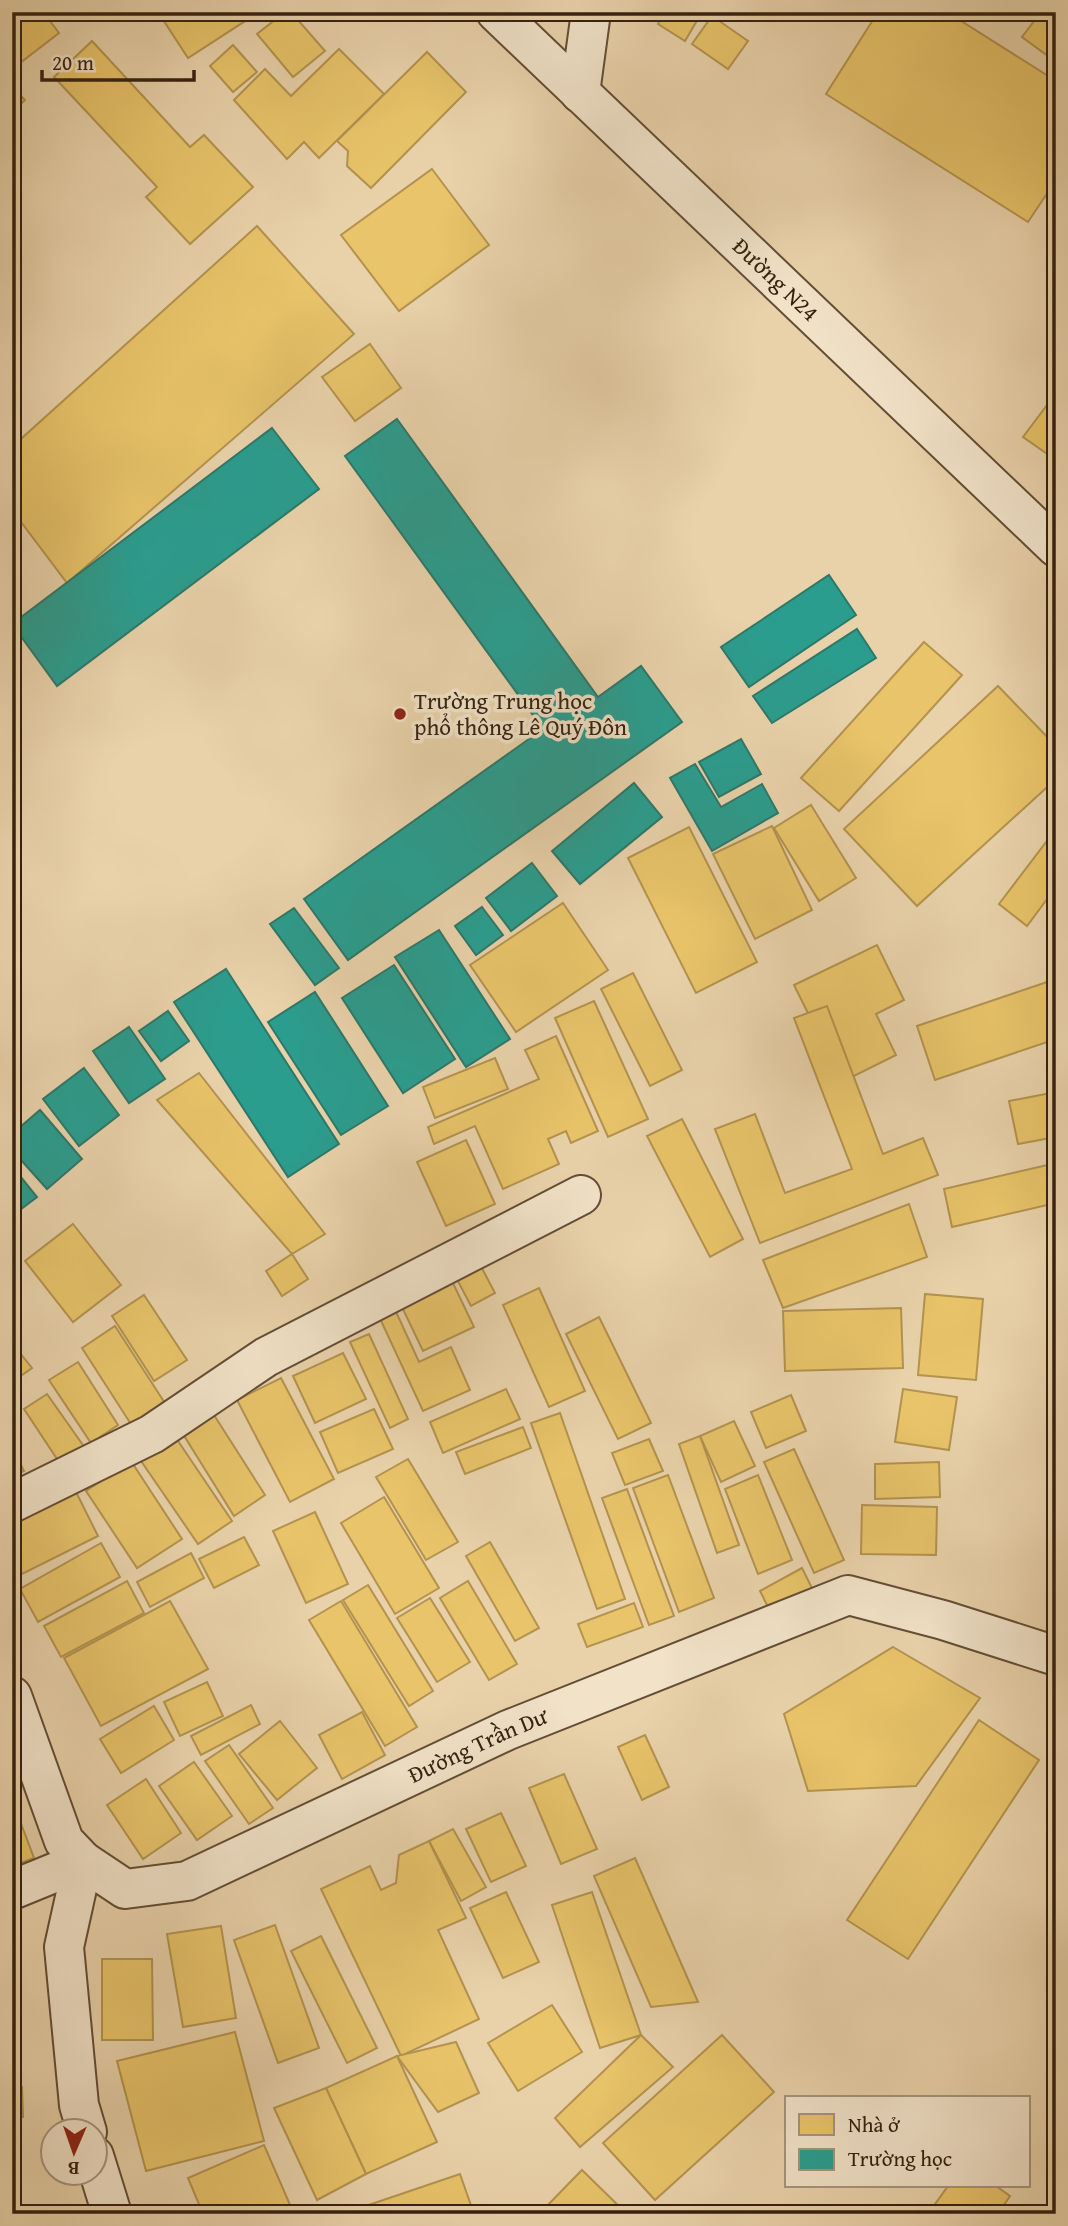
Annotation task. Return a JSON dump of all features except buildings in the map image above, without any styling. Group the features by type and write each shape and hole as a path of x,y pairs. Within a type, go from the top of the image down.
{"street":[{"name":"Đường N24","path":"496,12 1056,547"},
{"path":"580,93 591,12"},
{"path":"12,1503 152,1434 266,1357 580,1195"},
{"name":"Đường Trần Dư","path":"12,1696 64,1841 83,1861 125,1889 187,1881 508,1730 848,1595 943,1620 1056,1656"},
{"path":"12,1890 83,1861"},
{"path":"83,1861 64,1947 79,2105 83,2118"},
{"path":"104,2188 112,2214"}],"place":[{"name":"Trường Trung học phổ thông Lê Quý Đôn","path":"400,714"}]}
